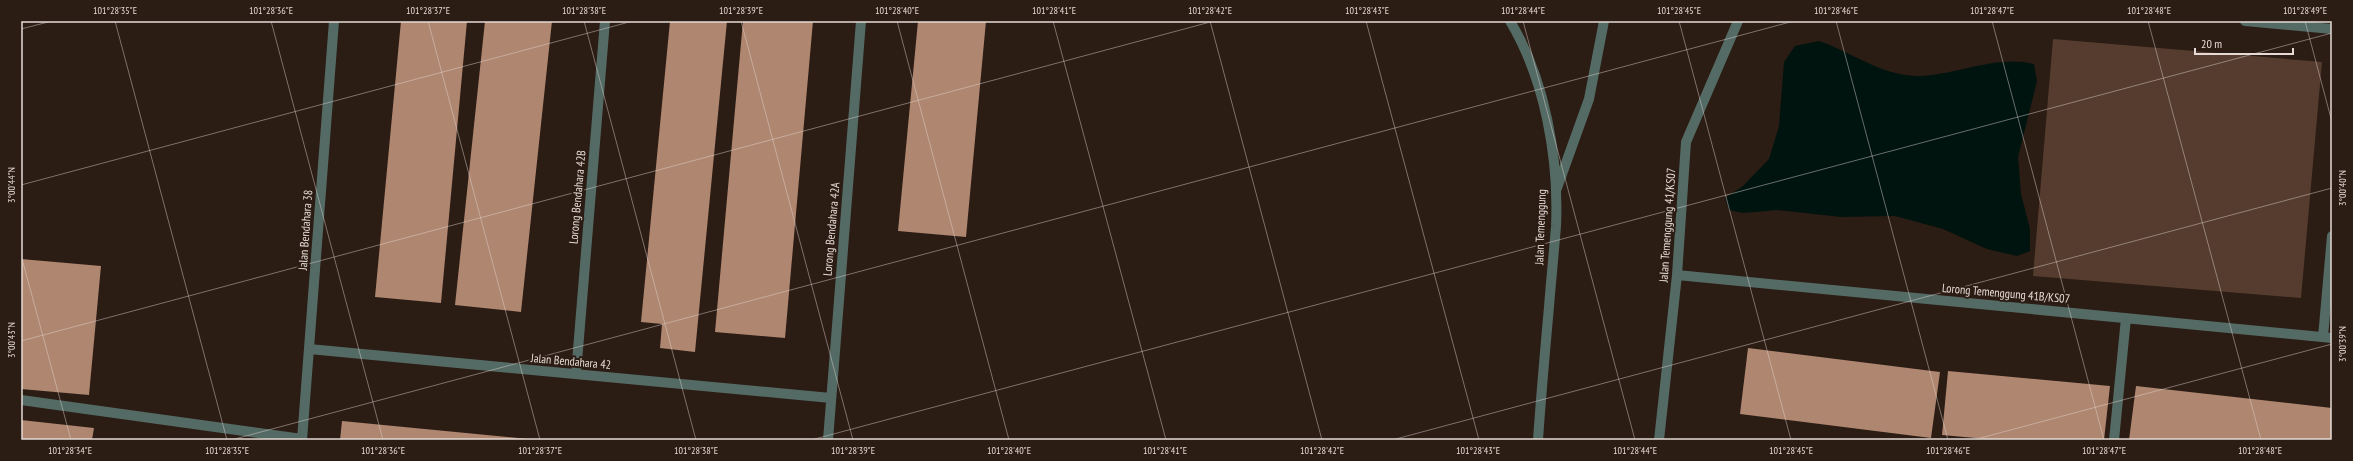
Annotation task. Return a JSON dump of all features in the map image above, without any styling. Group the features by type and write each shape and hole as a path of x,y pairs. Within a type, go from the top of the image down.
{"street":[{"name":"Jalan Bendahara 38","path":"302,440 334,21"},
{"name":"Lorong Bendahara 42B","path":"576,374 605,21"},
{"name":"Lorong Bendahara 42A","path":"828,440 861,21"},
{"name":"Jalan Temenggung","path":"1510,21 1519,36 1534,76 1546,117 1555,171 1556,224 1538,440"},
{"path":"1555,193 1589,99 1604,21"},
{"name":"Jalan Temenggung 41/KS07","path":"1659,440 1677,275 1686,142 1738,21"},
{"path":"2245,21 2332,29"},
{"path":"2327,337 2332,236"},
{"name":"Lorong Temenggung 41B/KS07","path":"1677,275 2327,337"},
{"path":"2114,440 2126,318"},
{"name":"Jalan Bendahara 42","path":"309,349 831,398"},
{"path":"21,400 302,440"}],"shaded area":[{"path":"2053,39 2322,62 2301,298 2033,276"},
{"path":"1819,41 1878,67 1903,75 1916,76 1946,73 1990,63 2020,62 2034,64 2037,81 2018,157 2021,194 2030,229 2030,251 2017,256 1987,249 1943,229 1895,216 1841,217 1777,210 1743,213 1729,210 1725,198 1743,186 1769,159 1779,126 1784,62 1795,46"}],"building":[{"path":"401,21 467,21 441,303 375,297"},
{"path":"485,21 552,21 521,312 455,305"},
{"path":"670,21 727,21 695,352 660,348 662,324 641,322"},
{"path":"743,21 813,21 785,338 715,332"},
{"path":"918,21 986,21 966,237 898,231"},
{"path":"21,259 101,266 89,395 21,389"},
{"path":"1748,348 1940,372 1931,438 1740,414"},
{"path":"1948,371 2110,386 2104,440 1997,440 1942,435"},
{"path":"2136,386 2332,408 2332,440 2129,440"},
{"path":"21,420 94,428 92,440 21,440"},
{"path":"342,421 528,439 340,440"}]}
